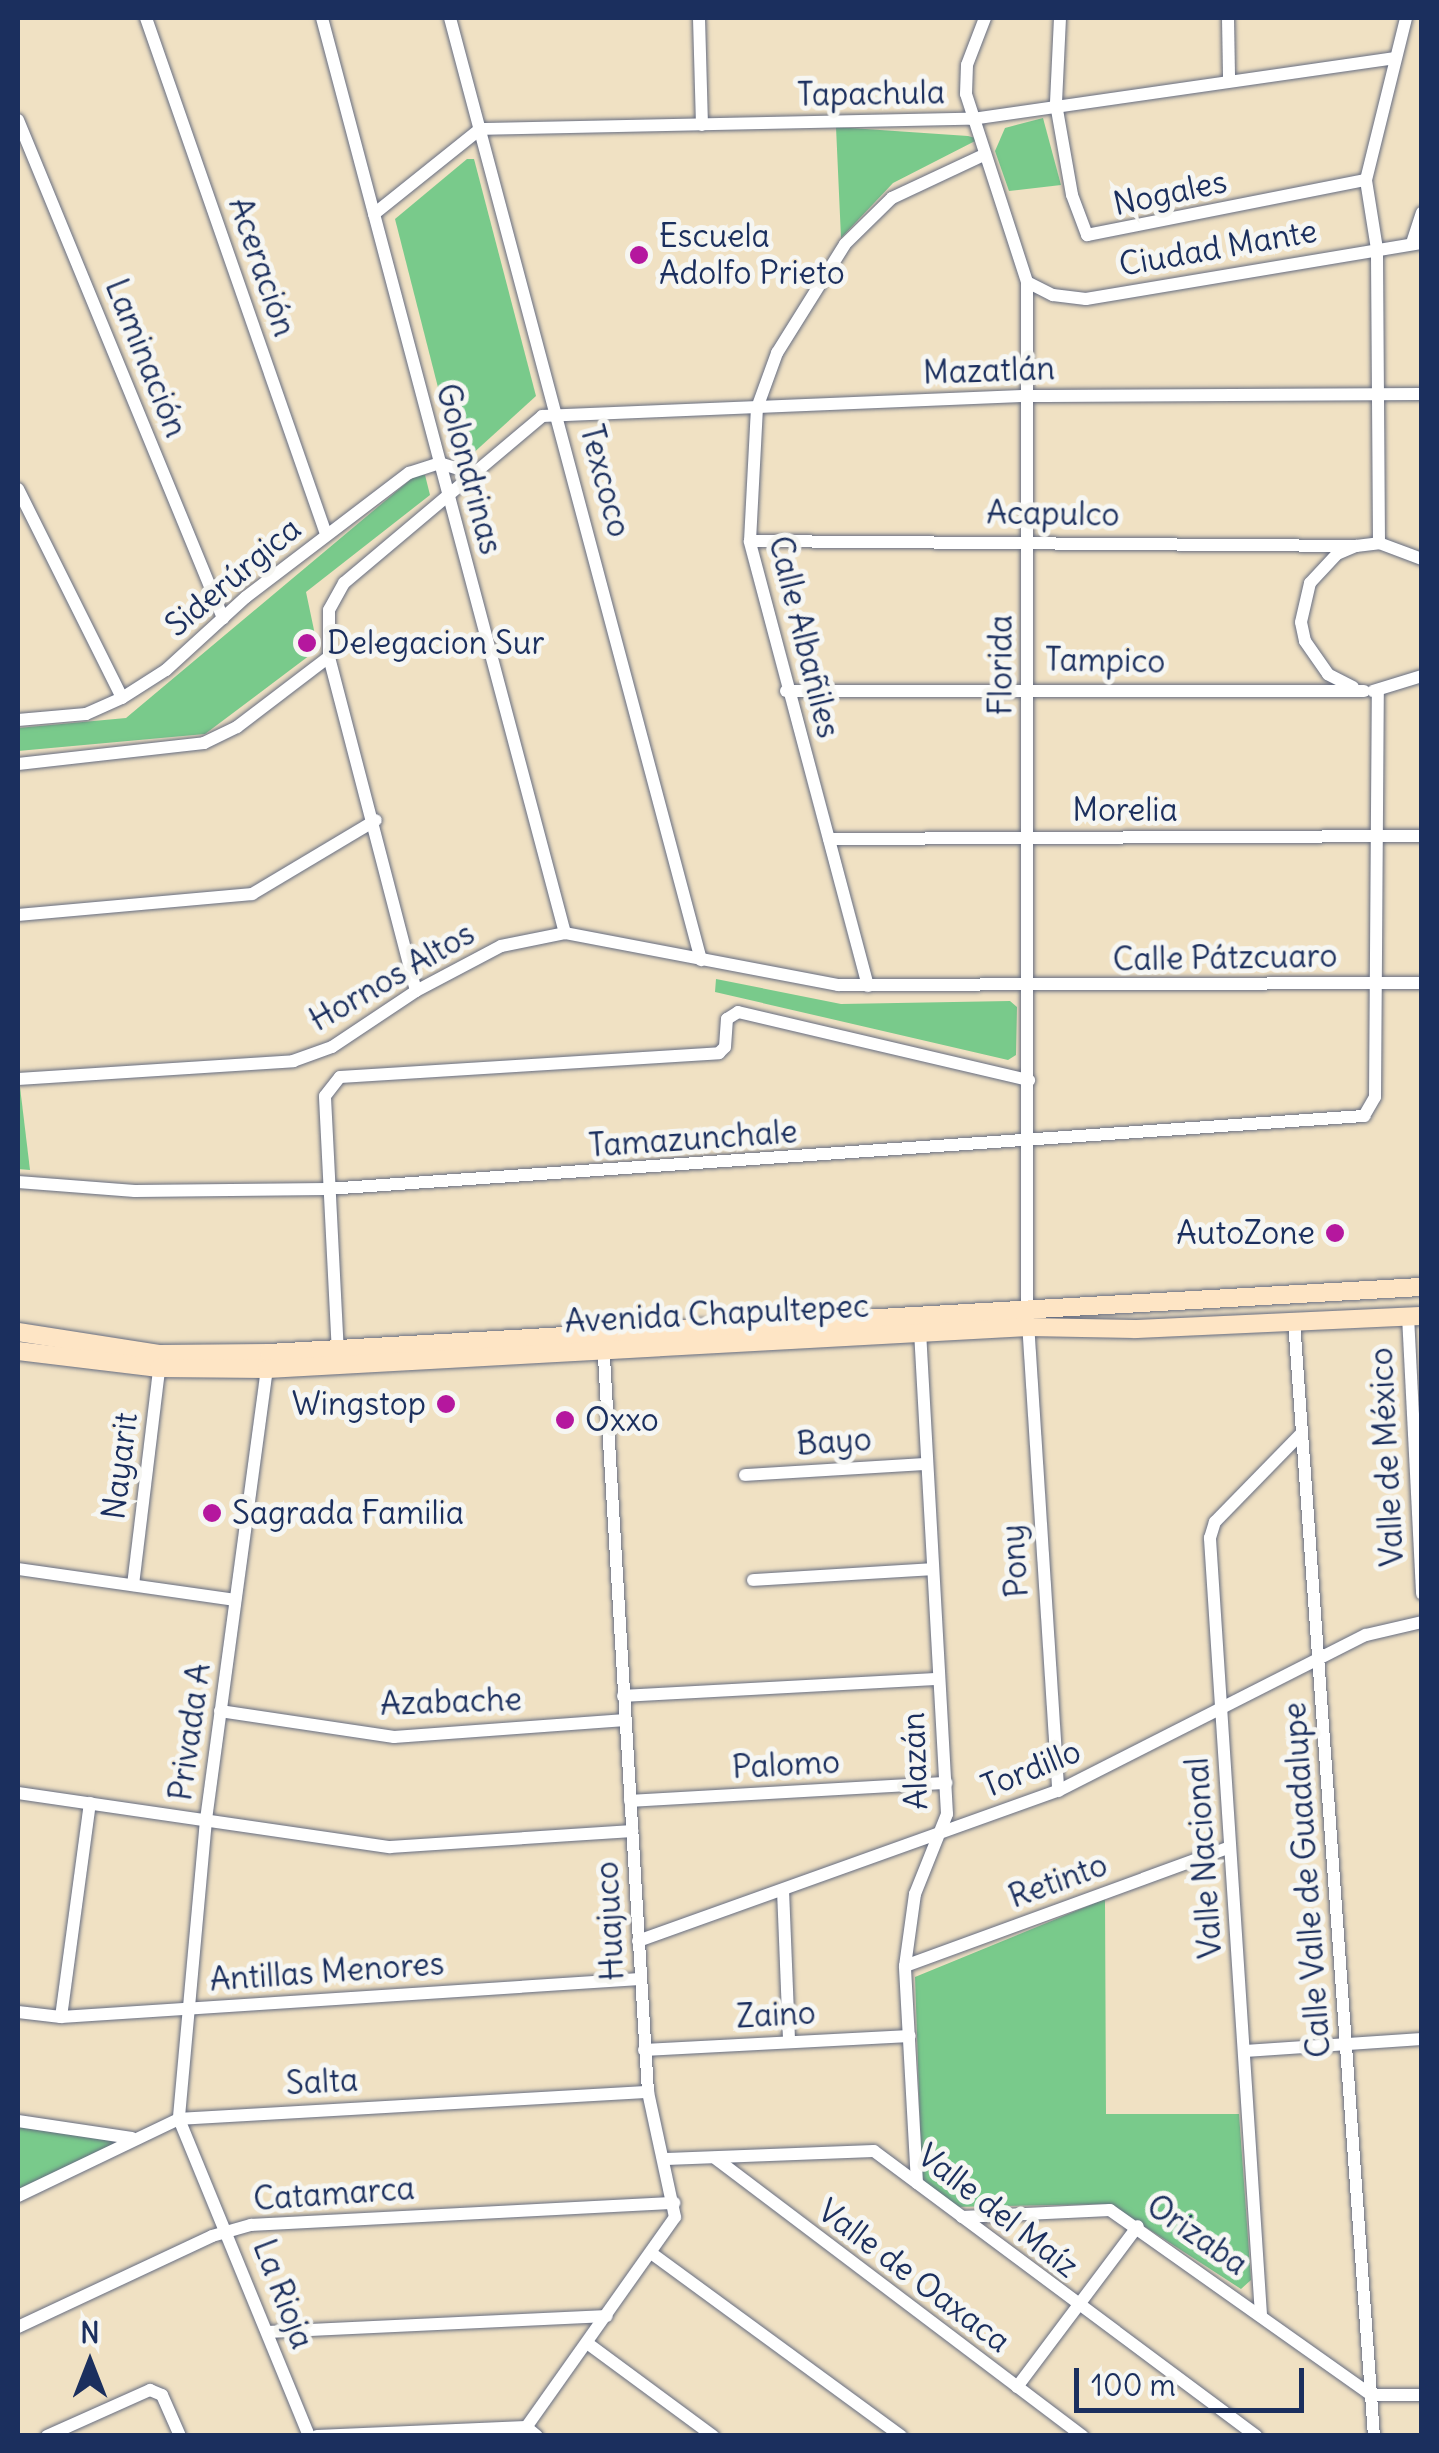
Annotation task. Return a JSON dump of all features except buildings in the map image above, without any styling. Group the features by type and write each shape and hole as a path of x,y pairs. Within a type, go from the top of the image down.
{"main road":[{"name":"Avenida Chapultepec","path":"18,1351 160,1361 268,1361 603,1341 920,1332 1028,1317 1422,1287"},
{"path":"603,1341 918,1312 1028,1317"},
{"name":"Avenida Chapultepec","path":"1028,1317 1294,1321 1417,1315"},
{"path":"18,1332 160,1361"}],"street":[{"name":"Aceración","path":"146,18 326,534"},
{"name":"Golondrinas","path":"322,18 566,933"},
{"name":"Texcoco","path":"450,18 558,411 701,960"},
{"path":"699,18 702,125"},
{"name":"Florida","path":"985,18 967,66 972,120 1028,282 1028,1317"},
{"name":"Nogales","path":"1060,18 1056,104 1072,195 1087,235 1366,180"},
{"path":"1228,18 1229,78"},
{"path":"1380,543 1378,249 1366,180 1406,18"},
{"name":"Tapachula","path":"480,129 972,120 1229,78 1395,58"},
{"name":"Laminación","path":"18,120 223,618"},
{"path":"374,214 480,129"},
{"name":"Calle Albañiles","path":"868,986 786,692 750,541 758,408 777,353 845,244 892,198 984,155"},
{"path":"1417,243 1422,213"},
{"name":"Ciudad Mante","path":"1028,282 1053,295 1086,299 1417,243"},
{"name":"Mazatlán","path":"558,411 758,408 1028,396 1422,394"},
{"path":"416,991 376,820 329,657 334,596 531,422 558,411"},
{"name":"Siderúrgica","path":"18,720 86,714 122,698 166,670 223,618 397,480 439,462"},
{"path":"439,462 475,474"},
{"path":"18,488 122,698"},
{"name":"Acapulco","path":"750,541 1028,540 1356,546 1380,543 1404,548"},
{"path":"1356,546 1322,566 1303,602 1301,622 1314,659 1336,680 1371,691 1377,836 1376,983"},
{"path":"1404,548 1422,548"},
{"path":"1404,548 1422,559"},
{"path":"18,764 204,743 237,727 329,657"},
{"path":"1399,688 1422,676"},
{"path":"1399,688 1422,688"},
{"name":"Tampico","path":"786,692 1399,688"},
{"path":"18,915 252,894 376,820"},
{"name":"Morelia","path":"829,838 1422,836"},
{"name":"Hornos Altos","path":"18,1078 292,1061 332,1047 416,991 501,946 566,933 701,960 868,986 1029,988"},
{"name":"Tamazunchale","path":"18,1182 135,1191 327,1189 1356,1119 1370,1112 1376,983"},
{"name":"Calle Pátzcuaro","path":"1029,988 1422,983"},
{"name":"Hornos Altos","path":"327,1189 325,1096 332,1081 719,1053 726,1048 727,1019 738,1012 1030,1080"},
{"path":"327,1189 338,1358"},
{"name":"Alazán","path":"916,2183 905,1966 915,1894 942,1834 946,1783 918,1312"},
{"name":"Valle de México","path":"1417,1315 1422,1594"},
{"name":"Pony","path":"1028,1317 1058,1792"},
{"name":"Calle Valle de Guadalupe","path":"1294,1321 1374,2436"},
{"name":"Huajuco","path":"603,1341 644,2050 648,2092 674,2203"},
{"name":"Nayarit","path":"132,1585 160,1361"},
{"name":"Privada A","path":"179,2119 184,2009 206,1820 268,1361"},
{"name":"Valle Nacional","path":"1261,2315 1212,1527 1301,1434"},
{"name":"Bayo","path":"745,1475 926,1464"},
{"path":"18,1569 235,1600"},
{"path":"753,1580 933,1570"},
{"name":"Tordillo","path":"638,1941 1058,1792 1366,1635 1422,1622"},
{"path":"623,1696 939,1678"},
{"name":"Azabache","path":"220,1711 394,1736 625,1720"},
{"name":"Palomo","path":"630,1801 946,1783"},
{"path":"18,1793 390,1847 632,1830"},
{"path":"61,2017 90,1803"},
{"name":"Retinto","path":"905,1966 1230,1847"},
{"path":"783,1890 790,2042"},
{"name":"Antillas Menores","path":"18,2012 61,2017 640,1979"},
{"name":"Zaino","path":"644,2050 910,2036"},
{"path":"1245,2051 1422,2038"},
{"name":"Salta","path":"18,2196 179,2119 648,2092"},
{"name":"La Rioja","path":"179,2119 228,2230 309,2436"},
{"path":"18,2122 135,2138"},
{"name":"Valle del Maíz","path":"666,2159 859,2148 916,2183 1079,2308 1258,2436"},
{"name":"Valle de Oaxaca","path":"715,2158 1083,2436"},
{"path":"316,2436 528,2433 672,2225 674,2203"},
{"name":"Catamarca","path":"18,2327 228,2230 674,2203"},
{"name":"Orizaba","path":"962,2217 1099,2207 1138,2226 1371,2395"},
{"path":"1017,2387 1138,2226"},
{"path":"652,2253 901,2436"},
{"path":"268,2332 607,2316"},
{"path":"588,2344 713,2436"},
{"path":"47,2436 150,2390 162,2395 180,2436"},
{"path":"1371,2395 1422,2395"}],"green space":[{"path":"1043,118 1061,185 1009,191 995,151 1005,128"},
{"path":"836,127 979,139 893,183 841,238"},
{"path":"467,159 474,159 536,396 470,456 455,454 395,219"},
{"path":"416,475 425,475 430,495 306,592 318,649 205,734 18,751 18,728 126,718"},
{"path":"716,979 841,1004 1010,1001 1017,1007 1016,1055 1008,1060 715,992"},
{"path":"20,1087 30,1170 18,1169"},
{"path":"1105,1899 1106,2114 1239,2114 1251,2280 1241,2289 1110,2204 952,2207 922,2181 915,1977"},
{"path":"18,2121 135,2138 18,2197"}],"place":[{"name":"Escuela Adolfo Prieto","path":"639,255"},
{"name":"Delegacion Sur","path":"307,643"},
{"name":"AutoZone","path":"1335,1233"},
{"name":"Wingstop","path":"446,1404"},
{"name":"Oxxo","path":"565,1420"},
{"name":"Sagrada Familia","path":"212,1513"}]}
